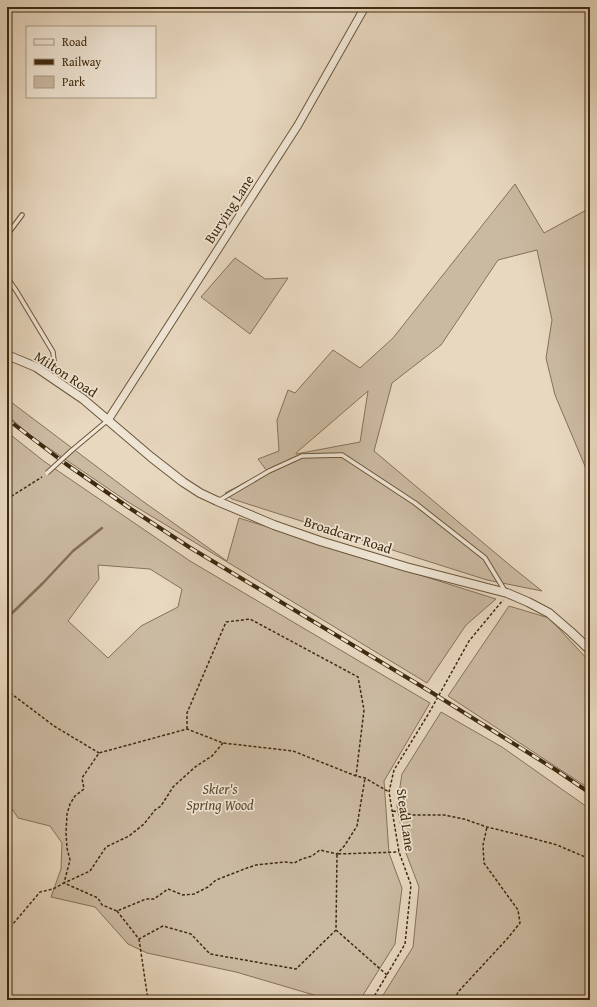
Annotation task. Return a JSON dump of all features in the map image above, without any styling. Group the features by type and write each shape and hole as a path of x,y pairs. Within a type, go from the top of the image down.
{"street":[{"name":"Burying Lane","path":"108,420 298,125 365,7"},
{"name":"Milton Road","path":"7,355 36,367 57,380 108,420"},
{"name":"Broadcarr Road","path":"108,420 183,482 200,493 274,525 320,541 406,567 507,593 549,612 590,650"}],"lane":[{"path":"7,235 22,215"},
{"path":"7,278 53,352 57,380"},
{"path":"47,473 108,420"},
{"path":"217,501 269,471 302,456 342,455 415,503 485,558 507,593"}],"path":[{"path":"7,499 39,480 47,473"},
{"name":"Stead Lane","path":"372,1000 405,944 411,885 399,852 389,792 394,770 429,713 469,641 507,593"},
{"path":"187,729 187,713 226,622 250,619 358,677 364,710 356,776"},
{"path":"7,689 54,726 99,754"},
{"path":"64,883 70,860 67,848 66,833 67,814 70,804 75,796 84,789 82,778 99,754 187,729 223,744 293,751 356,776 365,778 389,792"},
{"path":"7,931 40,892 53,889 90,871 106,847 129,836 144,824 155,810 161,806 173,787 195,767 212,756 223,744"},
{"path":"139,939 164,926 191,934 210,954 296,969 336,930 337,854 345,845 357,826 365,778"},
{"path":"392,811 413,815 444,815 464,819 487,827 557,845 590,859"},
{"path":"455,1000 458,992 507,940 520,923 518,910 484,863 483,845 487,827"},
{"path":"117,911 146,899 154,899 168,889 184,895 194,894 208,888 216,880 256,865 285,862 294,863 312,856 320,850 337,854 399,852"},
{"path":"64,883 98,898 102,905 117,911 139,939 148,1000"},
{"path":"336,930 387,975"}],"green space":[{"path":"515,184 544,233 590,208 590,478 555,395 546,358 552,320 537,250 498,260 441,345 392,383 374,451 542,591 487,580 232,499 225,493 267,471 258,459 279,451 277,420 288,390 295,393 333,350 360,368 393,338","holes":["368,391 360,442 296,454"]},
{"path":"235,258 265,279 288,278 250,334 201,297"},
{"path":"7,399 141,500 227,561 239,518 496,599 466,625 427,683 128,502 31,436 7,415"},
{"name":"Skier's Spring Wood","path":"7,432 45,462 190,561 430,703 384,781 389,853 402,888 395,944 360,1000 312,1000 314,995 236,972 147,953 128,944 95,907 51,897 61,869 62,843 50,826 18,818 7,801","holes":["98,565 150,569 182,589 178,607 141,626 108,658 68,621 99,579"]},
{"path":"509,606 549,618 590,662 590,789 448,696"},
{"path":"441,712 502,747 590,809 590,1000 380,1000 413,947 419,887 406,853 397,806 402,774"}],"waterway":[{"path":"7,618 73,551 102,528"}],"railway":[{"path":"7,419 66,464 189,547 431,692 590,793"}]}
